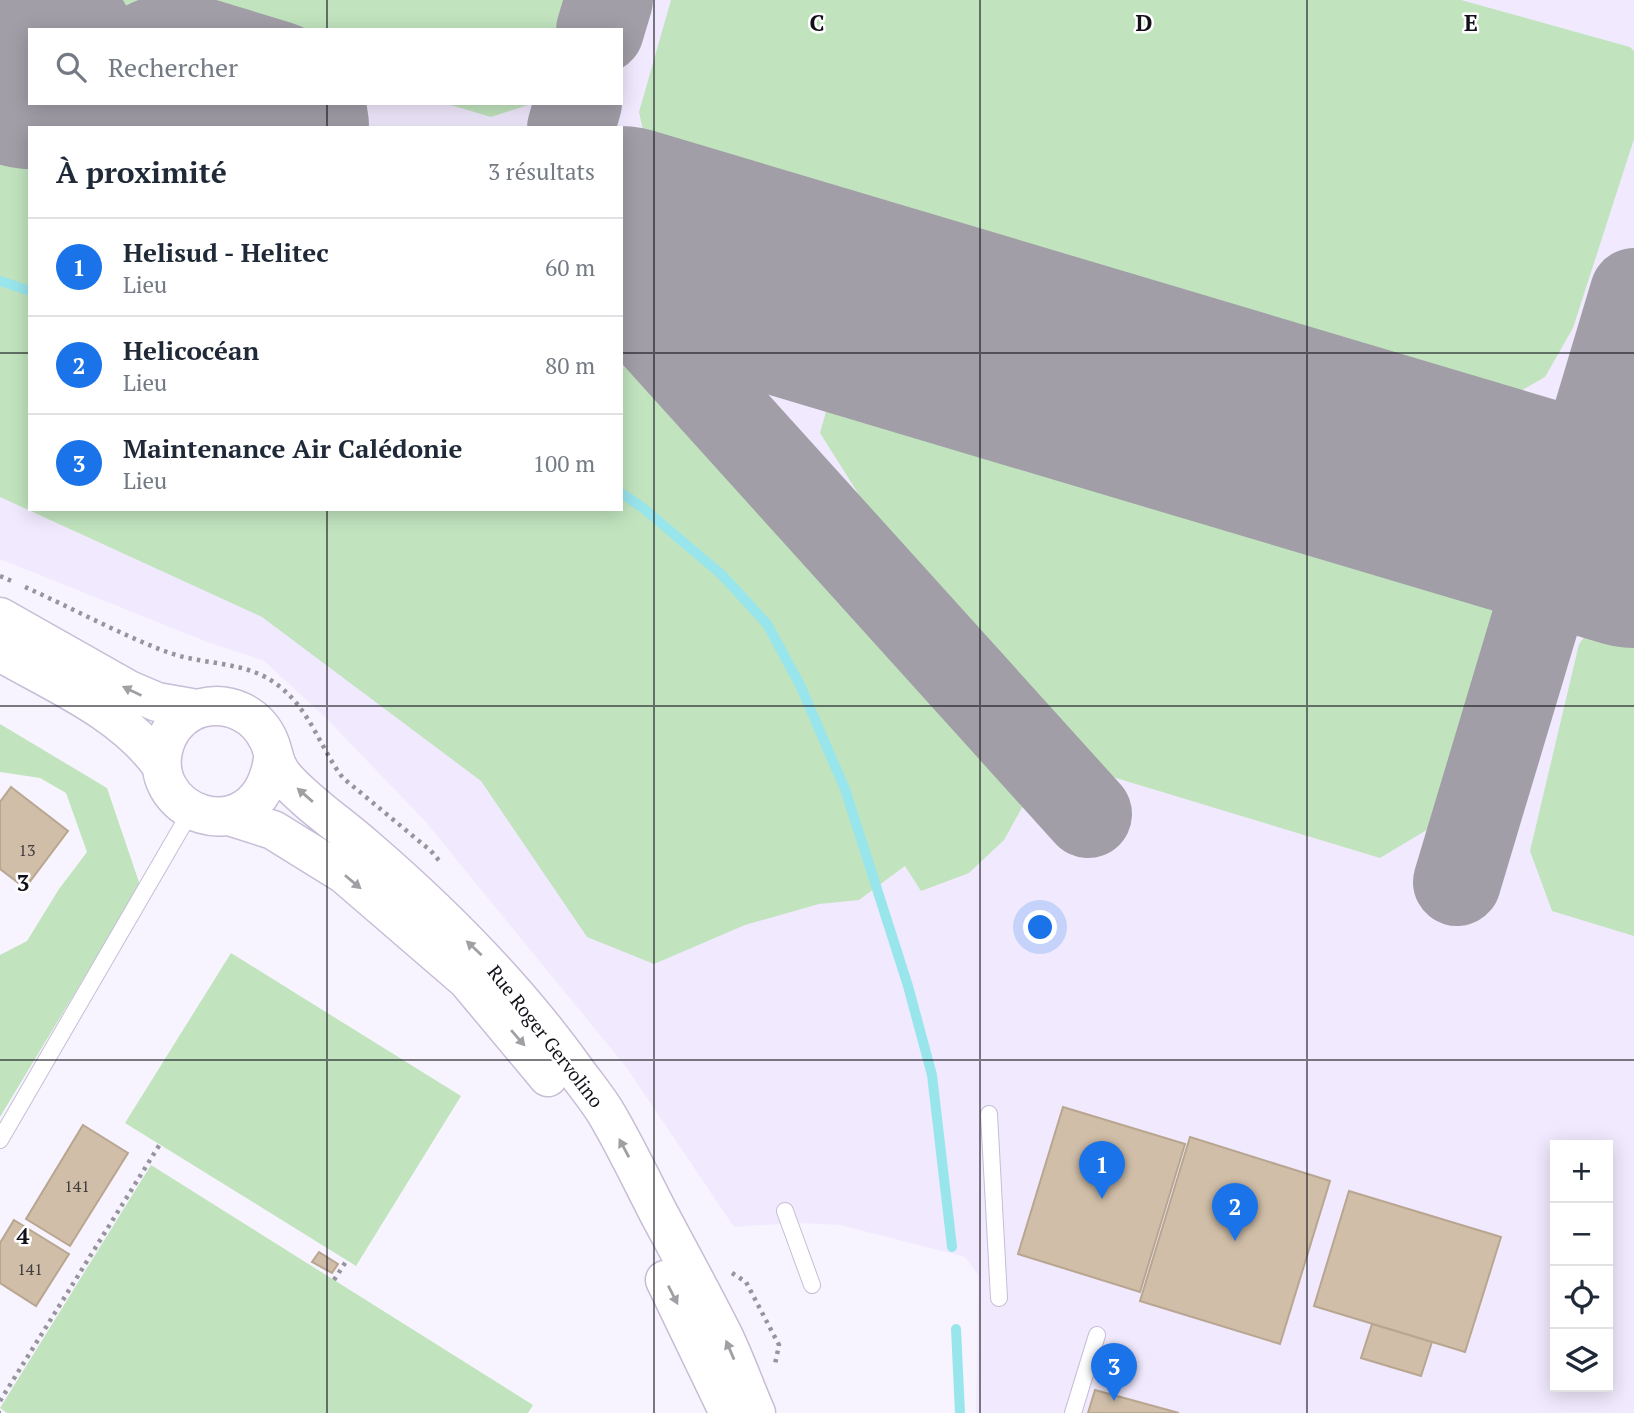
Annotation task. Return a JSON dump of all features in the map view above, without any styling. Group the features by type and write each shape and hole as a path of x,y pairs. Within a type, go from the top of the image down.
{"main road":[{"path":"0,617 129,690 157,702 197,709"},
{"path":"0,652 123,724 148,747 161,765 166,783 176,800 191,811 210,817 229,816 247,808 261,795 270,778 273,759 269,742 260,727 248,715 231,707 214,705 197,709 182,718 170,731 163,747 161,765"},
{"name":"Rue Roger Gervolino","path":"273,759 285,778 368,849 487,961 551,1036 605,1111 725,1338 756,1413"},
{"name":"Rue Roger Gervolino","path":"229,816 273,830 344,874 467,979 528,1050 578,1118 673,1296 729,1413"}],"lane":[{"path":"0,1140 191,811"},
{"path":"989,1114 999,1298"},
{"path":"785,1211 812,1285"},
{"path":"1073,1413 1097,1335"}],"path":[{"path":"0,1401 160,1144"},
{"path":"334,1280 347,1260"}],"shaded area":[{"path":"0,0 1634,0 1634,1413 976,1413 978,1275 965,1257 840,1225 796,1223 734,1227 626,1067 424,820 325,717 264,661 207,642 0,559"}],"green space":[{"path":"98,0 586,0 578,28 190,28"},
{"path":"671,0 1461,0 1630,47 1634,51 1634,139 1573,328 1545,377 1510,397 1460,403 699,178 645,139 639,112"},
{"path":"451,105 528,105 491,117"},
{"path":"0,136 28,144 28,510 0,497"},
{"path":"623,336 692,403 942,710 995,767 1024,804 1004,840 969,873 921,891 905,866 859,900 819,904 745,925 654,964 587,937 481,781 262,617 31,511 623,511"},
{"path":"865,380 1474,562 1494,611 1430,828 1380,858 1106,775 1044,720 861,498 820,433 834,383"},
{"path":"1627,607 1634,609 1634,936 1552,911 1530,851 1579,644 1601,615"},
{"path":"0,724 107,788 140,885 0,1117 0,955 27,941 59,889 87,852 66,793 40,778 0,772"},
{"path":"231,953 461,1096 356,1266 125,1123"},
{"path":"151,1165 533,1405 528,1413 7,1413 0,1408"}],"building":[{"path":"11,787 68,831 25,888 0,869 0,802"},
{"path":"1063,1107 1185,1144 1140,1292 1018,1254"},
{"path":"83,1125 128,1153 70,1246 26,1219"},
{"path":"1190,1137 1330,1181 1280,1344 1140,1301"},
{"path":"1349,1191 1501,1237 1465,1352 1314,1306"},
{"path":"14,1220 69,1254 36,1306 0,1283 0,1243"},
{"path":"319,1252 338,1264 332,1273 312,1262"},
{"path":"1372,1324 1432,1342 1421,1376 1361,1358"},
{"path":"1095,1390 1179,1413 1088,1413"}],"waterway":[{"path":"0,281 28,290"},
{"path":"623,494 722,575 767,624 800,685 845,789 908,986 932,1075 952,1247"},
{"path":"956,1329 960,1413"}],"taxiway":[{"path":"601,28 609,0"},
{"path":"572,126 577,105"},
{"path":"1457,882 1634,292"},
{"path":"623,299 1088,814"}],"runway":[{"path":"0,50 28,58"},
{"path":"184,105 252,126"},
{"path":"623,237 1634,538"}],"place":[{"name":"Helisud - Helitec","path":"1102,1199"},
{"name":"Helicocéan","path":"1235,1241"},
{"name":"Maintenance Air Calédonie","path":"1114,1401"}]}
